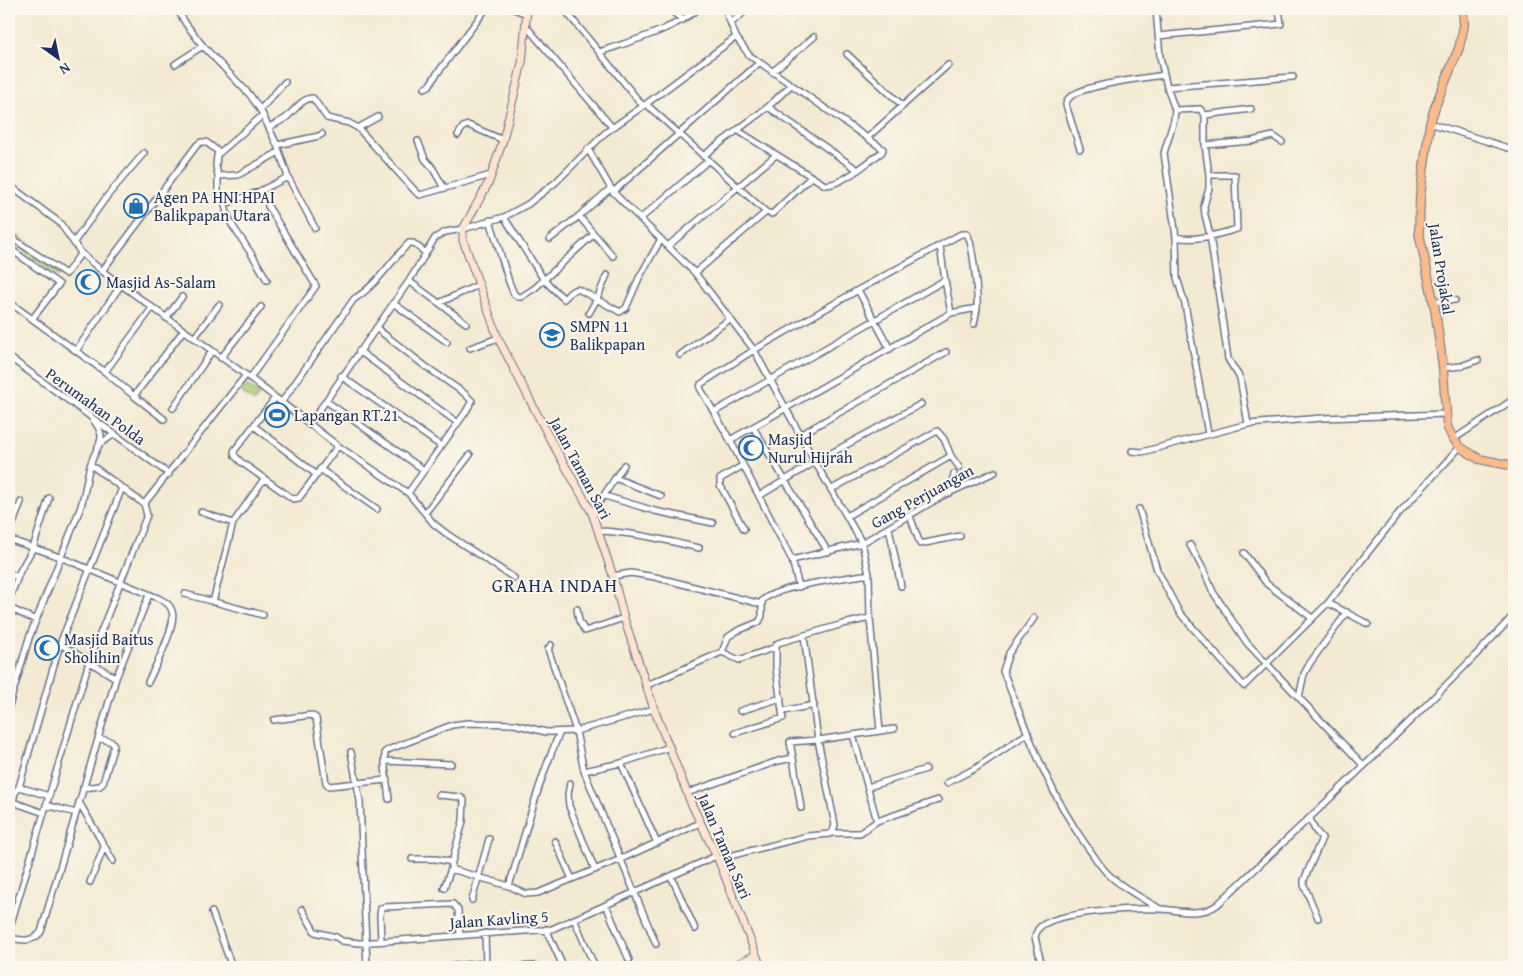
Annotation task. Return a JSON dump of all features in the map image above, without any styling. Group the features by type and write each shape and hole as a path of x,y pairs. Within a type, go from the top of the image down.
{"main road":[{"name":"Jalan Projakal","path":"1463,9 1464,26 1459,48 1430,123 1420,197 1419,226 1444,368 1447,426 1460,447 1479,459 1514,466"}],"street":[{"path":"177,9 202,46 250,95 262,112 288,177 315,228"},
{"path":"425,88 429,86 486,9"},
{"path":"464,229 491,175 503,140 522,63 527,12 514,9"},
{"path":"564,9 645,105 766,212 772,214 811,177"},
{"path":"669,9 684,20"},
{"path":"600,52 684,20 698,9"},
{"path":"725,9 736,37 745,50 759,63 867,138 882,149 882,152 858,170 825,186 737,130"},
{"path":"731,24 748,9"},
{"path":"1156,9 1164,75 1175,110 1174,120 1164,153 1176,237 1177,278 1185,304 1208,434"},
{"path":"1158,36 1281,24 1279,9"},
{"path":"526,26 612,127"},
{"path":"309,425 439,235 451,230 464,229 504,217 528,204 556,182 612,127 645,105 736,37"},
{"path":"772,72 814,37"},
{"path":"176,64 202,46"},
{"path":"847,54 902,106"},
{"path":"550,240 612,190 759,63"},
{"path":"867,138 948,65"},
{"path":"1080,149 1066,105 1067,99 1087,89 1164,75"},
{"path":"1167,87 1293,77"},
{"path":"267,280 246,245 232,227 226,214 225,204 218,195 216,159 219,152 262,112 285,82"},
{"path":"704,156 768,107 791,85"},
{"path":"269,127 287,117 296,106 313,98 327,118 349,123 358,128 416,192 424,195 491,175"},
{"path":"768,107 858,170"},
{"path":"1175,110 1200,109 1205,115 1209,188 1204,206 1228,359 1240,378 1248,424"},
{"path":"1205,115 1251,109"},
{"path":"358,128 378,117"},
{"path":"1430,123 1508,148"},
{"path":"458,135 463,127 468,125 503,140"},
{"path":"277,146 322,134"},
{"path":"1206,146 1245,142 1273,136 1282,142"},
{"path":"418,140 425,160 432,167 444,188"},
{"path":"102,271 197,145 201,142 206,142 219,152"},
{"path":"588,149 612,190 695,273 754,350 785,409 862,543 869,574 870,618 880,731"},
{"path":"218,176 238,175 279,152"},
{"path":"74,242 108,195 144,153"},
{"path":"668,246 776,155"},
{"path":"640,219 709,160"},
{"path":"1176,237 1190,238 1238,229 1235,175 1209,175"},
{"path":"225,204 258,192 288,177"},
{"path":"9,185 60,223 81,254 102,271 248,376 309,425 408,493 434,524 514,578"},
{"path":"144,504 248,376 316,286 268,206"},
{"path":"695,273 766,212"},
{"path":"579,216 613,256"},
{"path":"504,217 544,280 564,300 571,291 577,289 617,311 624,310 661,239"},
{"path":"490,220 514,294 521,297 544,280 594,234"},
{"name":"Jalan Taman Sari","path":"464,229 462,233 466,248 498,338 550,438 592,513 654,708 687,793 717,858 761,967"},
{"path":"799,587 792,560 730,440 700,388 700,384 754,350 858,290 961,234 968,235 974,273 977,308 974,324"},
{"path":"9,236 66,274"},
{"path":"282,403 354,299 371,286 408,243 413,243 426,253"},
{"path":"940,246 951,313"},
{"path":"9,248 59,284"},
{"path":"33,318 81,254"},
{"path":"589,313 608,276"},
{"path":"409,280 466,322"},
{"path":"714,412 945,280"},
{"path":"439,303 478,284"},
{"path":"76,350 121,285"},
{"path":"858,290 890,349"},
{"path":"166,318 182,297"},
{"path":"1433,302 1455,300"},
{"path":"9,302 76,350 164,419"},
{"path":"393,303 447,342"},
{"path":"194,338 219,305"},
{"path":"221,358 261,307"},
{"path":"105,372 152,308"},
{"path":"730,440 951,313 977,308"},
{"path":"680,355 730,319"},
{"path":"376,328 472,400 458,423 408,493"},
{"path":"134,396 183,331"},
{"path":"470,348 498,338"},
{"path":"173,408 212,351"},
{"path":"359,352 458,423"},
{"path":"800,435 946,352"},
{"name":"Perumahan Polda","path":"9,357 169,474"},
{"path":"1444,368 1461,366 1478,360"},
{"path":"341,376 441,446"},
{"path":"275,398 234,451 236,458 296,500 338,446"},
{"path":"1454,439 1514,398"},
{"path":"326,401 424,470"},
{"path":"759,496 815,462 921,404"},
{"path":"1132,451 1142,452 1248,424 1322,418 1446,414"},
{"path":"9,706 22,658 80,509 91,465 101,443 101,432 90,416"},
{"path":"254,426 317,475"},
{"path":"753,427 786,479 828,552"},
{"path":"832,489 937,431 944,439 951,456 959,468"},
{"path":"101,443 115,434"},
{"path":"1139,509 1157,570 1186,621 1205,640 1244,686 1328,603 1399,513 1460,447"},
{"path":"425,513 470,454"},
{"path":"847,516 951,456"},
{"path":"9,930 89,662 147,515 144,504 91,465"},
{"path":"592,513 624,465"},
{"path":"742,466 720,479 720,485 744,529"},
{"path":"320,469 377,510"},
{"name":"Gang Perjuangan","path":"792,560 862,543 950,493 994,472"},
{"path":"950,493 954,474"},
{"path":"615,478 660,496"},
{"path":"213,602 233,523 264,479"},
{"path":"9,817 60,644 122,488"},
{"path":"605,496 655,511 713,523"},
{"path":"9,600 17,577 32,548 49,498"},
{"path":"21,502 9,536 12,540 90,569 168,604 173,612 170,630 148,682"},
{"path":"201,512 233,523"},
{"path":"910,516 920,544 960,536"},
{"path":"889,528 902,586"},
{"path":"598,531 618,531 649,536 699,548"},
{"path":"1190,545 1204,571 1209,586 1247,644 1364,766"},
{"path":"1244,554 1267,584 1312,618"},
{"path":"9,573 17,577"},
{"path":"613,576 631,573 655,577 761,604"},
{"path":"646,686 722,652 728,637 759,622 762,616 761,604 765,597 776,592 869,574"},
{"path":"185,594 263,615"},
{"path":"9,938 33,939 41,932 116,678 149,595"},
{"path":"1328,603 1368,624"},
{"path":"9,608 36,620"},
{"path":"576,609 579,621 585,631 624,618"},
{"path":"1299,697 1304,674 1347,612"},
{"path":"1042,967 1035,937 1037,931 1042,926 1073,916 1090,913 1129,909 1196,912 1212,908 1310,819 1460,673 1514,615"},
{"path":"722,652 739,660 776,647 778,643 870,618"},
{"path":"1034,618 1009,653 1003,670 1045,774 1077,833 1104,871 1123,886 1160,909"},
{"path":"804,636 818,740 835,825 833,832 830,834"},
{"path":"60,644 116,678"},
{"path":"551,645 548,649 576,731 584,771 656,944"},
{"path":"735,733 783,718 776,668 776,647"},
{"path":"740,711 781,698"},
{"path":"782,711 814,705"},
{"path":"389,799 385,752 452,725 467,723 514,724 536,730 576,731 654,708"},
{"path":"274,720 312,715 316,718 328,786 386,780"},
{"path":"801,808 790,742 894,729"},
{"path":"509,886 535,801 560,732"},
{"path":"947,783 976,768 1028,733"},
{"path":"853,735 877,821"},
{"path":"84,788 100,786 104,781 114,745 112,742 99,738"},
{"path":"584,771 670,747"},
{"path":"351,752 360,801 362,943 367,967"},
{"path":"687,793 778,761 792,758"},
{"path":"385,761 451,764"},
{"path":"621,762 657,843"},
{"path":"868,787 926,769"},
{"path":"570,783 568,794 569,806 595,870"},
{"path":"19,787 49,796"},
{"path":"9,790 16,792"},
{"path":"439,796 460,797 464,800 463,822 444,888"},
{"name":"Jalan Kavling 5","path":"302,909 315,932 336,937 342,941 362,943 460,934 552,929 671,876 717,858 808,836 860,833 877,821 938,800"},
{"path":"13,802 44,813"},
{"path":"79,802 112,861"},
{"path":"46,805 76,813"},
{"path":"1310,819 1322,838 1304,880 1304,889 1318,918"},
{"path":"450,869 479,876 526,894 538,893 621,859 700,823"},
{"path":"472,900 490,839"},
{"path":"556,841 572,879"},
{"path":"90,882 104,846"},
{"path":"412,859 436,859 452,862"},
{"path":"671,876 695,929"},
{"path":"381,941 380,914 381,908 384,907 453,904 458,910 460,934"},
{"path":"606,905 629,960"},
{"path":"212,912 232,967"},
{"path":"574,920 595,967"},
{"path":"546,929 562,964"},
{"path":"443,967 485,965 485,933"},
{"path":"731,967 756,955"},
{"path":"513,967 539,967"}],"green space":[{"path":"9,229 51,261 62,274 57,276 9,240"},
{"name":"Lapangan RT.21","path":"247,385 260,394 254,402 241,392"}],"place":[{"name":"Agen PA HNI HPAI Balikpapan Utara","path":"136,206"},
{"name":"Masjid As-Salam","path":"88,282"},
{"name":"SMPN 11 Balikpapan","path":"552,335"},
{"name":"Lapangan RT.21","path":"277,415"},
{"name":"Masjid Nurul Hijrah","path":"751,448"},
{"name":"Masjid Baitus Sholihin","path":"47,648"}],"district":[{"name":"GRAHA INDAH","path":"555,585"}]}
